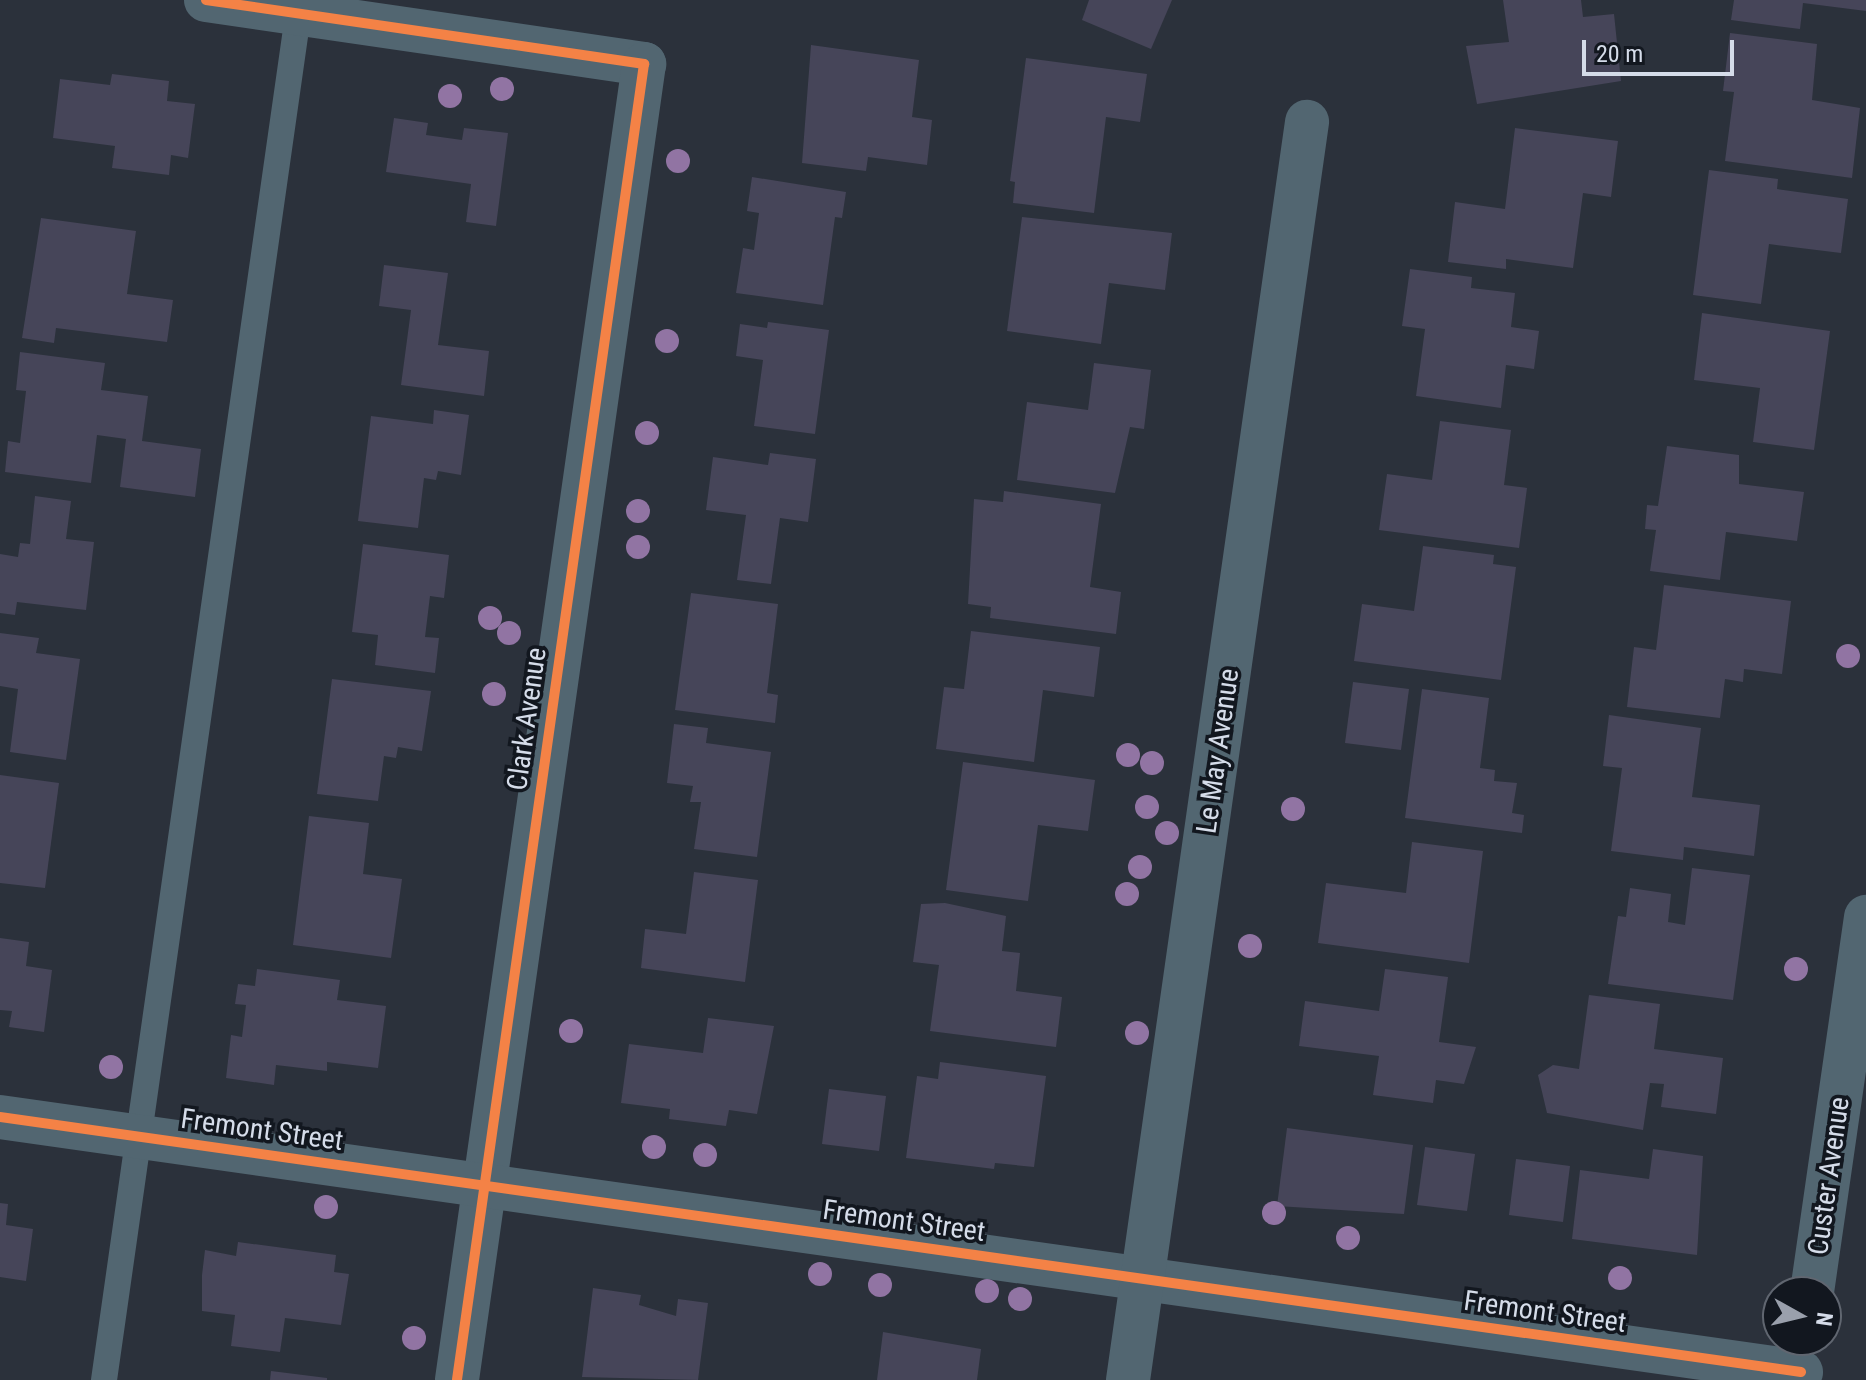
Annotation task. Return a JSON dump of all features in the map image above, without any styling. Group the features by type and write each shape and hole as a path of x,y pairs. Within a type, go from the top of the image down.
{"street":[{"path":"206,0 298,16"},
{"name":"Clark Avenue","path":"298,16 644,64 457,1380"},
{"name":"Le May Avenue","path":"1128,1380 1307,122"},
{"name":"Custer Avenue","path":"1814,1276 1866,917"},
{"name":"Fremont Street","path":"0,1117 1143,1279 1802,1364"}],"lane":[{"path":"104,1380 298,16"}],"building":[{"path":"1089,0 1172,0 1151,49 1082,20"},
{"path":"1503,0 1581,0 1583,17 1614,14 1621,81 1477,104 1466,46 1509,42"},
{"path":"1734,0 1866,0 1866,11 1803,3 1800,29 1731,20"},
{"path":"1730,33 1817,44 1812,100 1860,108 1852,178 1725,161 1734,92 1723,91"},
{"path":"811,45 919,60 912,117 932,120 927,165 868,157 866,171 802,163"},
{"path":"1026,58 1147,74 1140,122 1106,117 1094,213 1013,203 1015,182 1010,181"},
{"path":"112,74 169,81 167,101 195,104 188,158 171,155 169,175 112,168 115,146 53,138 60,79 110,85"},
{"path":"394,118 428,123 426,135 462,140 464,128 508,133 496,226 466,222 471,184 386,172"},
{"path":"1515,128 1618,141 1611,197 1583,193 1573,268 1506,259 1506,269 1448,262 1455,202 1505,209"},
{"path":"1709,170 1778,179 1777,189 1848,199 1841,253 1769,244 1761,304 1693,295"},
{"path":"752,177 846,192 842,218 835,217 823,305 736,293 743,248 754,250 759,213 747,211"},
{"path":"1022,217 1172,233 1165,290 1109,283 1101,344 1007,331"},
{"path":"41,218 136,231 127,294 173,300 167,342 56,328 54,343 22,338"},
{"path":"384,265 448,273 438,345 489,351 484,396 401,385 411,310 379,306"},
{"path":"1410,269 1472,277 1471,288 1515,293 1511,327 1539,331 1534,369 1506,365 1501,408 1416,396 1425,329 1402,326"},
{"path":"1702,313 1830,331 1814,450 1753,442 1760,388 1694,380"},
{"path":"768,322 829,330 815,434 754,426 763,360 736,356 740,324 767,328"},
{"path":"20,352 105,363 101,390 148,396 142,441 201,449 195,497 120,487 126,439 97,435 91,483 5,472 8,441 20,443 26,391 16,390"},
{"path":"1094,363 1151,370 1144,429 1130,427 1115,493 1017,480 1027,402 1088,410"},
{"path":"434,410 469,415 461,475 438,471 436,480 424,478 418,528 358,521 371,416 433,424"},
{"path":"1440,421 1511,430 1504,485 1527,488 1519,548 1379,530 1387,474 1432,480"},
{"path":"1667,446 1739,455 1739,484 1804,492 1797,541 1726,532 1720,580 1650,571 1656,530 1645,529 1647,505 1658,506"},
{"path":"770,453 816,459 808,522 780,518 771,584 737,580 746,515 706,510 713,457 768,465"},
{"path":"1004,491 1101,504 1090,587 1121,592 1116,634 990,618 991,607 968,604 974,499 1003,502"},
{"path":"35,496 71,501 66,539 94,542 86,610 17,602 15,615 0,613 0,554 18,557 20,543 30,544"},
{"path":"363,544 449,555 444,598 430,596 425,637 439,638 435,673 375,665 378,635 352,632"},
{"path":"1423,546 1494,555 1493,564 1516,567 1501,680 1354,661 1362,604 1414,611"},
{"path":"1664,585 1791,601 1782,674 1744,669 1743,682 1725,679 1720,718 1627,707 1634,647 1656,650"},
{"path":"691,593 778,604 767,693 778,695 775,723 675,710"},
{"path":"971,631 1100,647 1094,697 1043,690 1034,762 936,749 944,687 964,689"},
{"path":"0,633 39,638 36,653 80,659 66,760 10,752 18,689 0,686"},
{"path":"332,679 431,691 422,751 398,747 396,758 384,756 378,801 317,794"},
{"path":"1353,682 1409,689 1401,750 1345,743"},
{"path":"1422,689 1489,698 1480,768 1495,770 1494,781 1517,783 1512,813 1524,815 1522,833 1405,818"},
{"path":"1609,715 1701,728 1692,797 1760,805 1754,856 1684,847 1683,860 1611,851 1622,768 1603,766"},
{"path":"674,724 708,728 706,743 771,752 757,857 694,849 701,802 690,802 693,786 667,783"},
{"path":"963,762 1095,780 1088,831 1038,825 1028,901 946,890"},
{"path":"0,775 59,783 45,888 0,883"},
{"path":"309,816 369,823 363,874 402,879 391,958 293,945"},
{"path":"1412,842 1483,851 1469,963 1318,943 1326,883 1406,893"},
{"path":"1692,868 1750,875 1733,1000 1608,984 1618,916 1626,917 1630,888 1671,894 1668,922 1685,925"},
{"path":"694,872 758,880 745,982 641,968 645,929 686,934"},
{"path":"945,903 1006,916 1002,951 1020,953 1016,991 1062,997 1056,1047 930,1031 939,965 913,962 921,904"},
{"path":"0,938 29,942 26,966 52,970 44,1032 9,1027 12,1011 0,1010"},
{"path":"257,969 340,980 337,1000 386,1006 378,1068 327,1062 327,1071 276,1065 274,1085 226,1078 231,1035 242,1037 246,1005 235,1004 238,984 255,986"},
{"path":"1385,969 1448,977 1439,1042 1476,1047 1464,1084 1436,1080 1433,1103 1373,1095 1379,1056 1299,1046 1305,1001 1379,1011"},
{"path":"1589,995 1660,1004 1654,1049 1723,1058 1716,1114 1661,1107 1664,1084 1650,1083 1643,1130 1547,1113 1538,1075 1553,1065 1579,1069"},
{"path":"708,1018 774,1026 757,1114 729,1110 726,1126 669,1119 670,1109 621,1103 629,1044 703,1053"},
{"path":"940,1062 1046,1076 1034,1167 995,1163 994,1169 906,1158 917,1076 938,1079"},
{"path":"829,1089 886,1096 879,1151 822,1144"},
{"path":"1287,1128 1413,1145 1404,1214 1277,1206"},
{"path":"1425,1147 1475,1154 1467,1211 1417,1205"},
{"path":"1653,1149 1703,1156 1697,1255 1572,1239 1580,1170 1649,1179"},
{"path":"1516,1159 1570,1166 1563,1222 1509,1215"},
{"path":"0,1203 8,1204 6,1225 33,1229 26,1281 0,1277"},
{"path":"238,1242 336,1255 334,1272 349,1274 341,1325 285,1318 280,1352 231,1346 235,1315 202,1311 202,1275 205,1250 236,1256"},
{"path":"593,1288 641,1295 639,1305 676,1316 678,1299 708,1303 698,1380 582,1377"},
{"path":"883,1332 981,1349 977,1380 877,1380"},
{"path":"271,1371 327,1378 327,1380 270,1380"}],"cycle path":[{"path":"206,0 644,64 457,1380"},
{"path":"0,1117 1801,1372"}]}
